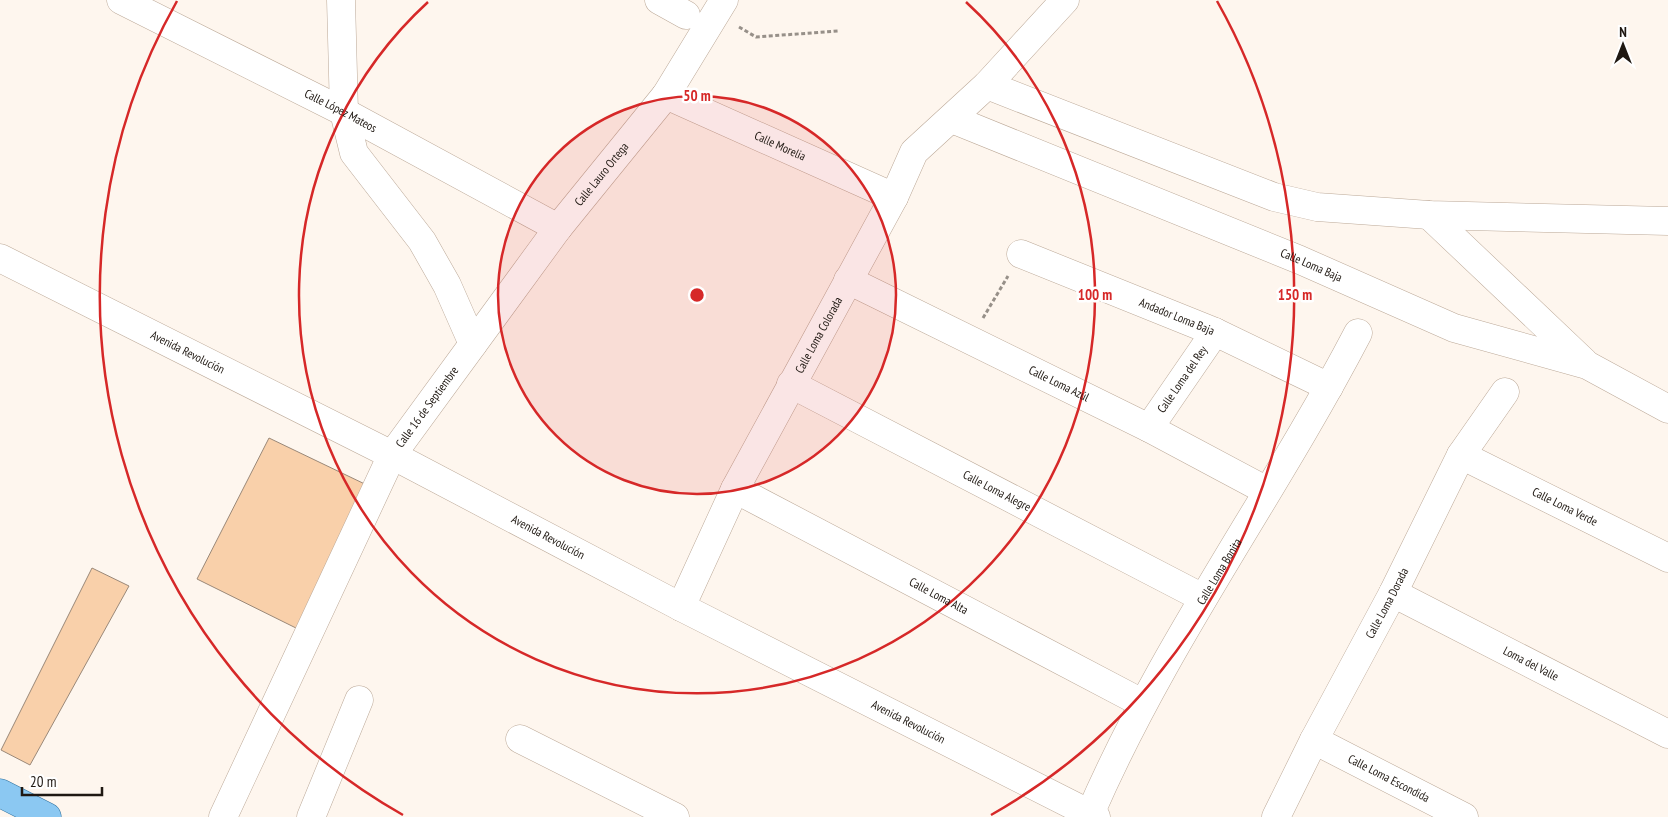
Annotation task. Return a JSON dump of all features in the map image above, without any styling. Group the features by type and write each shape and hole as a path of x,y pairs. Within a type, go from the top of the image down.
{"main road":[{"path":"0,793 48,817"}],"street":[{"name":"Calle López Mateos","path":"121,0 344,112 558,228"},
{"path":"342,0 344,112 354,154 422,241 447,285 473,344"},
{"path":"659,0 686,14"},
{"name":"Calle Loma Colorada","path":"681,607 736,489 791,384 894,197 914,152 952,120 987,85 1065,0"},
{"name":"Calle Lauro Ortega","path":"473,344 558,228 666,95 717,11"},
{"path":"987,85 1274,197 1317,207 1429,215 1668,221"},
{"name":"Calle Morelia","path":"666,95 894,197"},
{"name":"Calle Loma Baja","path":"952,120 1300,260 1454,328 1587,365 1668,409"},
{"path":"1429,215 1587,365"},
{"name":"Andador Loma Baja","path":"1021,254 1215,332 1329,387"},
{"name":"Avenida Revolución","path":"0,258 392,455 681,607 1093,816"},
{"name":"Calle Loma Azúl","path":"848,280 1149,428 1267,491"},
{"name":"Calle Loma del Rey","path":"1149,428 1215,332"},
{"name":"Calle Loma Bonita","path":"1093,816 1142,703 1202,598 1329,387 1358,332"},
{"name":"Calle 16 de Septiembre","path":"223,817 392,455 473,344"},
{"name":"Calle Loma Alegre","path":"791,384 1202,598"},
{"name":"Calle Loma Dorada","path":"1276,817 1314,740 1393,593 1461,455 1504,392"},
{"name":"Calle Loma Verde","path":"1461,455 1668,558"},
{"name":"Calle Loma Alta","path":"736,489 1142,703"},
{"name":"Loma del Valle","path":"1393,593 1668,734"},
{"path":"311,817 359,700"},
{"path":"520,739 665,814"},
{"name":"Calle Loma Escondida","path":"1314,740 1464,817"}],"path":[{"path":"717,11 756,37 838,31"},
{"path":"970,340 1021,254"}],"building":[{"path":"269,438 371,487 300,630 197,579"},
{"path":"92,568 129,586 30,765 1,750"}]}
